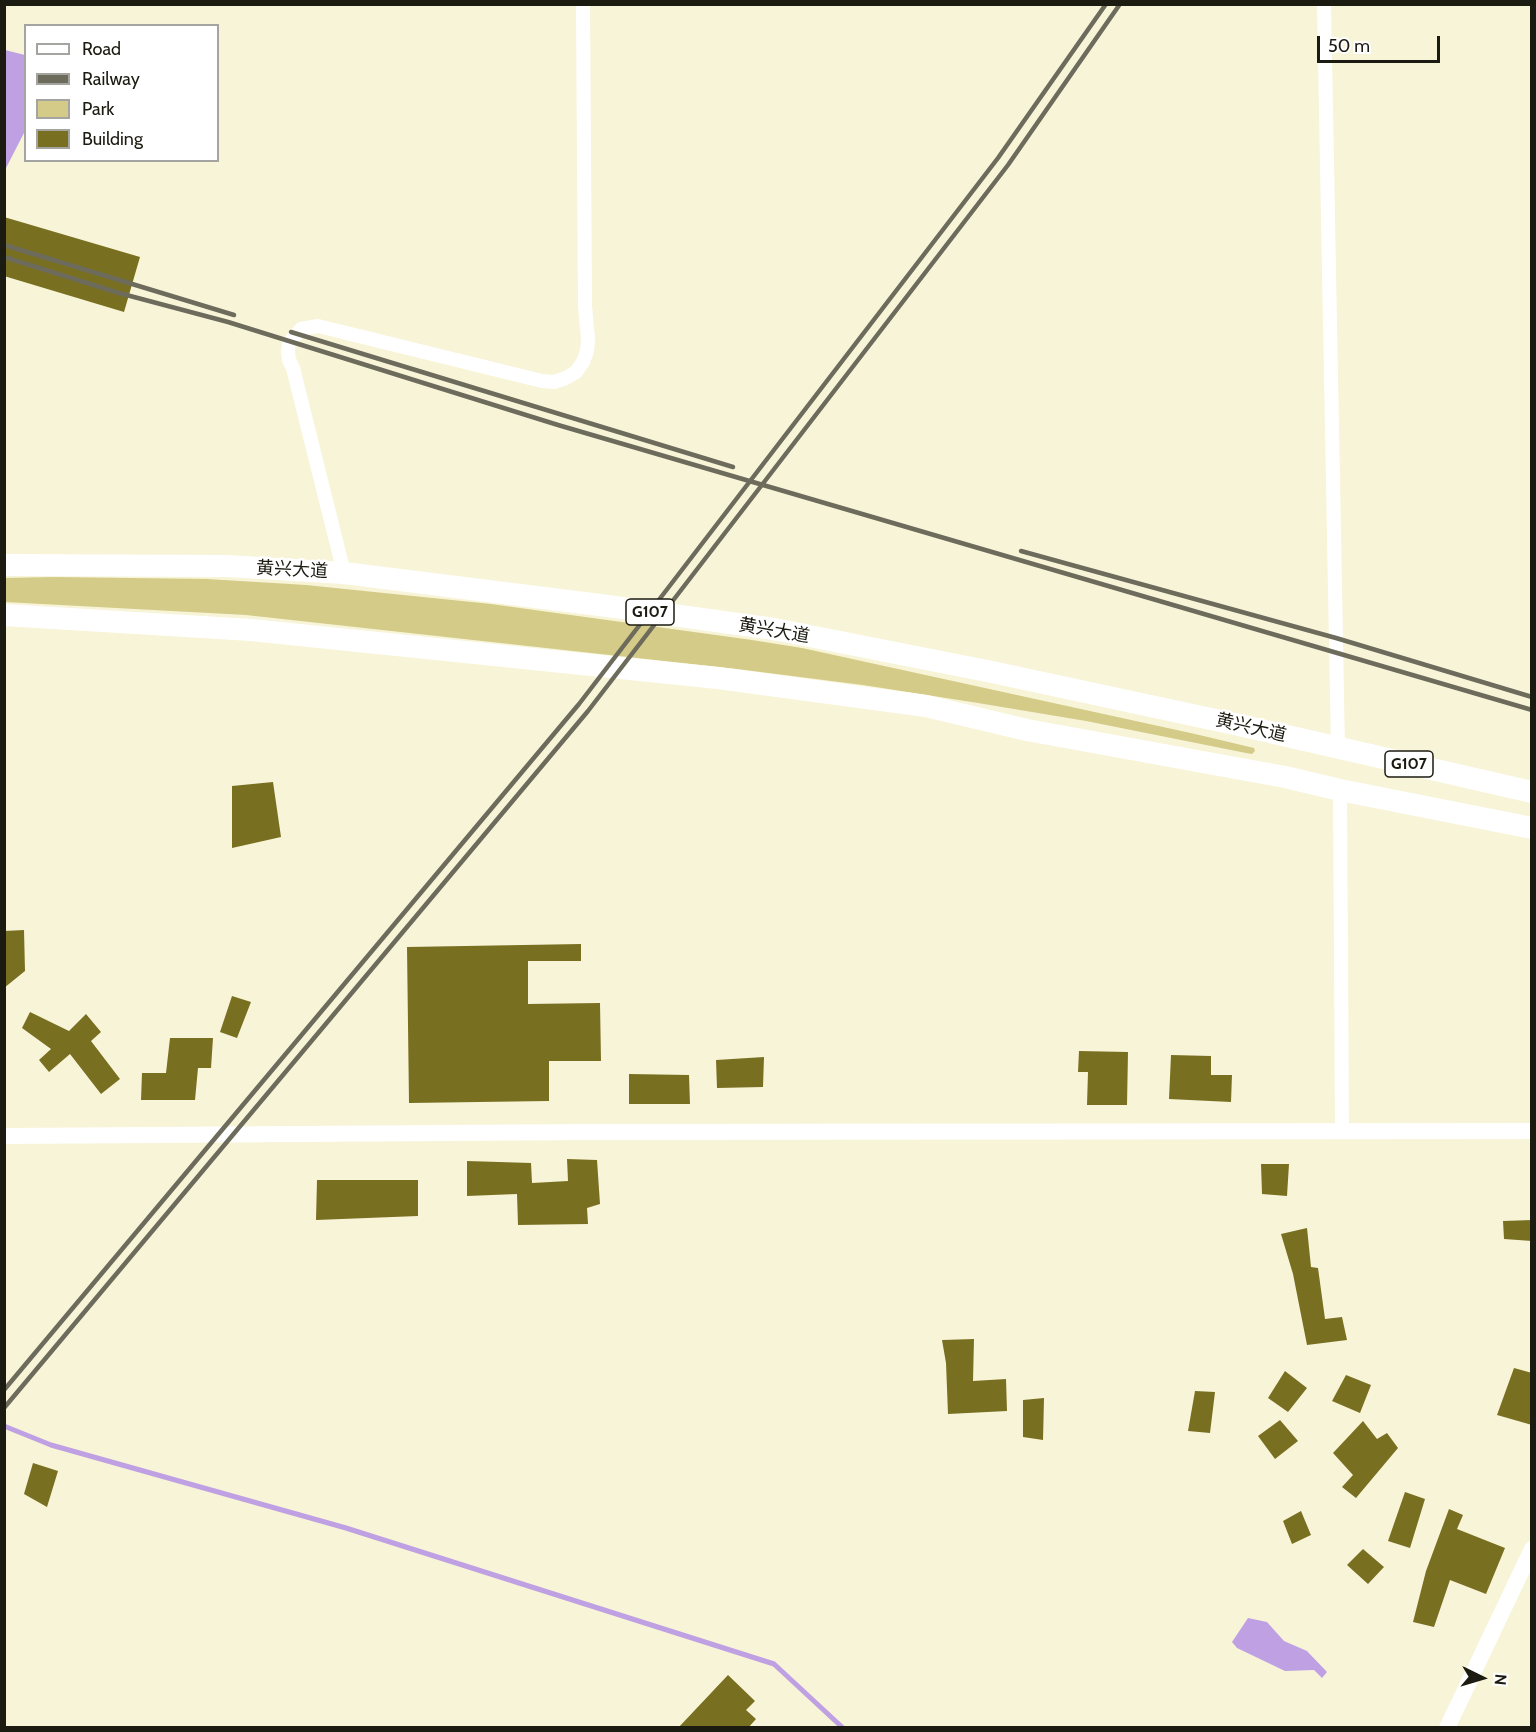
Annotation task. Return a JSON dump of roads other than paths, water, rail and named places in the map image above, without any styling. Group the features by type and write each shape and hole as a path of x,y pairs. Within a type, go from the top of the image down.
{"highway":[{"name":"黄兴大道","path":"4,566 226,566 344,573 774,629 1014,677 1532,792"},
{"name":"G107","path":"4,615 251,630 718,678 926,706 1028,730 1285,777 1532,828"}],"street":[{"path":"344,573 293,368 289,360 289,343 301,329 318,326 542,381 560,380 576,372 587,351 588,339 585,306 583,4"},
{"path":"1324,4 1338,748"},
{"path":"1340,790 1342,1131"},
{"path":"4,1136 579,1132 1532,1131"},
{"path":"1447,1728 1532,1549"}],"waterway":[{"path":"4,1426 51,1445 346,1528 774,1664 843,1728"}],"railway":[{"path":"4,1390 579,704 998,158 1106,4"},
{"path":"4,1408 588,711 1008,165 1120,4"},
{"path":"4,245 234,315"},
{"path":"4,257 119,293 228,322 558,425 1532,710"},
{"path":"291,332 733,467"},
{"path":"1021,551 1336,638 1532,697"}]}
